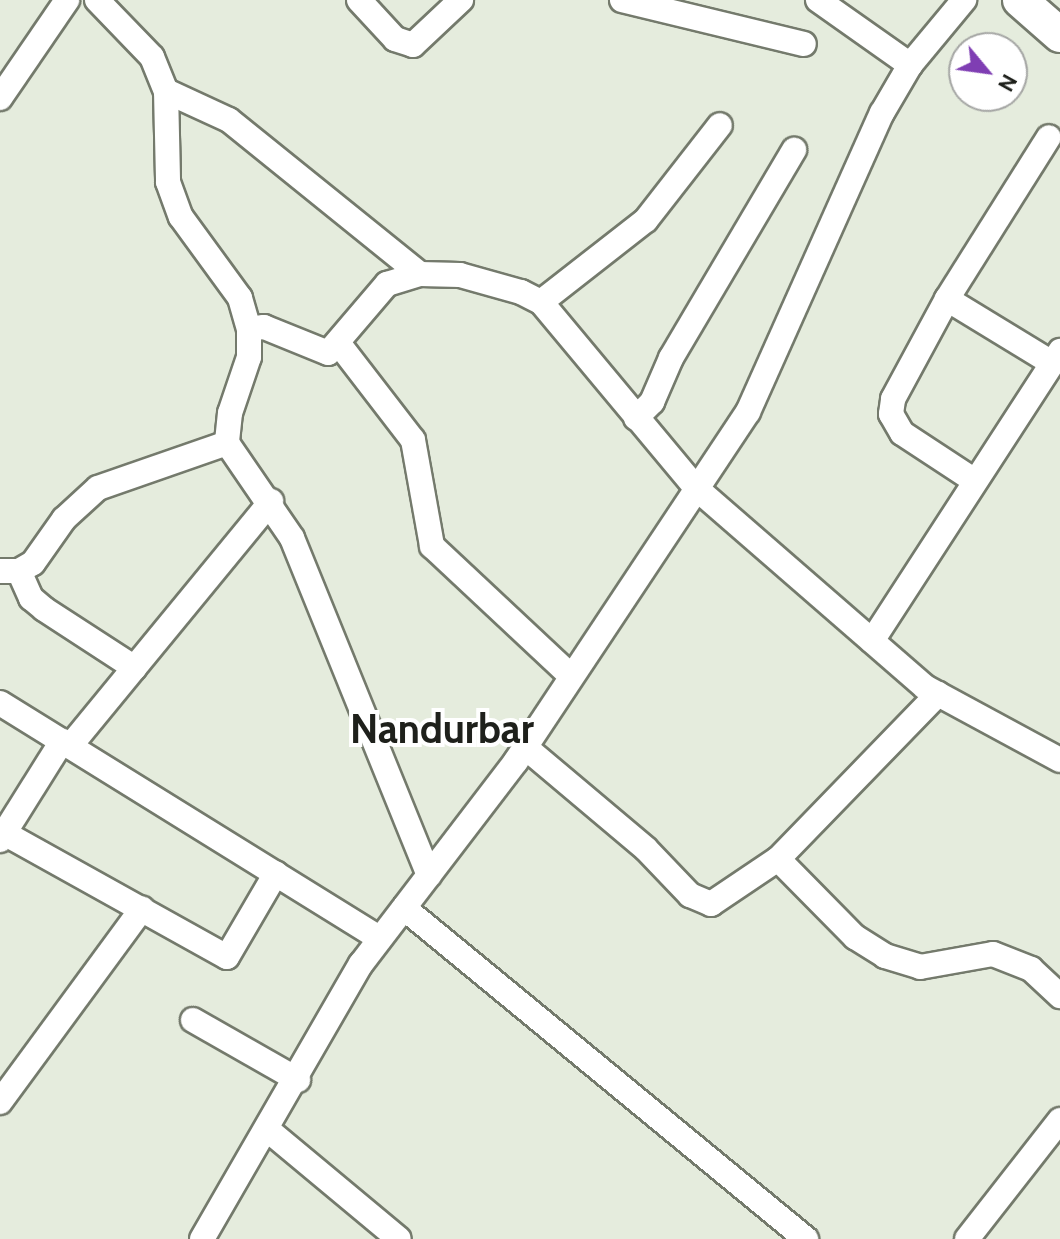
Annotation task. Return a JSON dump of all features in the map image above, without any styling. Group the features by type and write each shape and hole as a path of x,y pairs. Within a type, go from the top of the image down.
{"street":[{"path":"0,98 67,0"},
{"path":"97,0 152,57 166,91 168,182 181,217 240,298 249,329 249,357 230,413 227,443 271,501 330,623 429,875"},
{"path":"359,0 395,39 413,45 461,0"},
{"path":"622,0 804,44"},
{"path":"818,0 910,65"},
{"path":"202,1239 298,1080 361,964 525,747 748,412 882,113 910,65 964,0"},
{"path":"1020,0 1059,31"},
{"path":"166,91 229,120 420,274"},
{"path":"541,302 646,220 720,125"},
{"path":"975,481 902,433 891,414 893,399 947,299 1049,137"},
{"path":"636,418 652,402 671,358 794,150"},
{"path":"249,329 264,327 318,353 328,353 339,344 369,300 387,284 420,274 460,275 541,302 696,488 872,641 938,694 1060,760"},
{"path":"872,641 1056,357 947,299"},
{"path":"339,344 413,440 432,546 571,676"},
{"path":"135,668 44,609 9,571 33,563 64,519 98,488 227,443"},
{"path":"271,501 135,668 66,743 2,836 227,957 276,873"},
{"path":"525,747 646,849 690,895 711,904 778,859 938,694"},
{"path":"0,703 380,939"},
{"path":"778,859 855,937 885,956 920,967 993,954 1031,969 1060,996"},
{"path":"404,908 806,1239"},
{"path":"0,1102 142,909"},
{"path":"193,1020 298,1080"},
{"path":"967,1239 1060,1120"},
{"path":"268,1130 399,1239"}],"district":[{"name":"Nandurbar","path":"442,729"}]}
